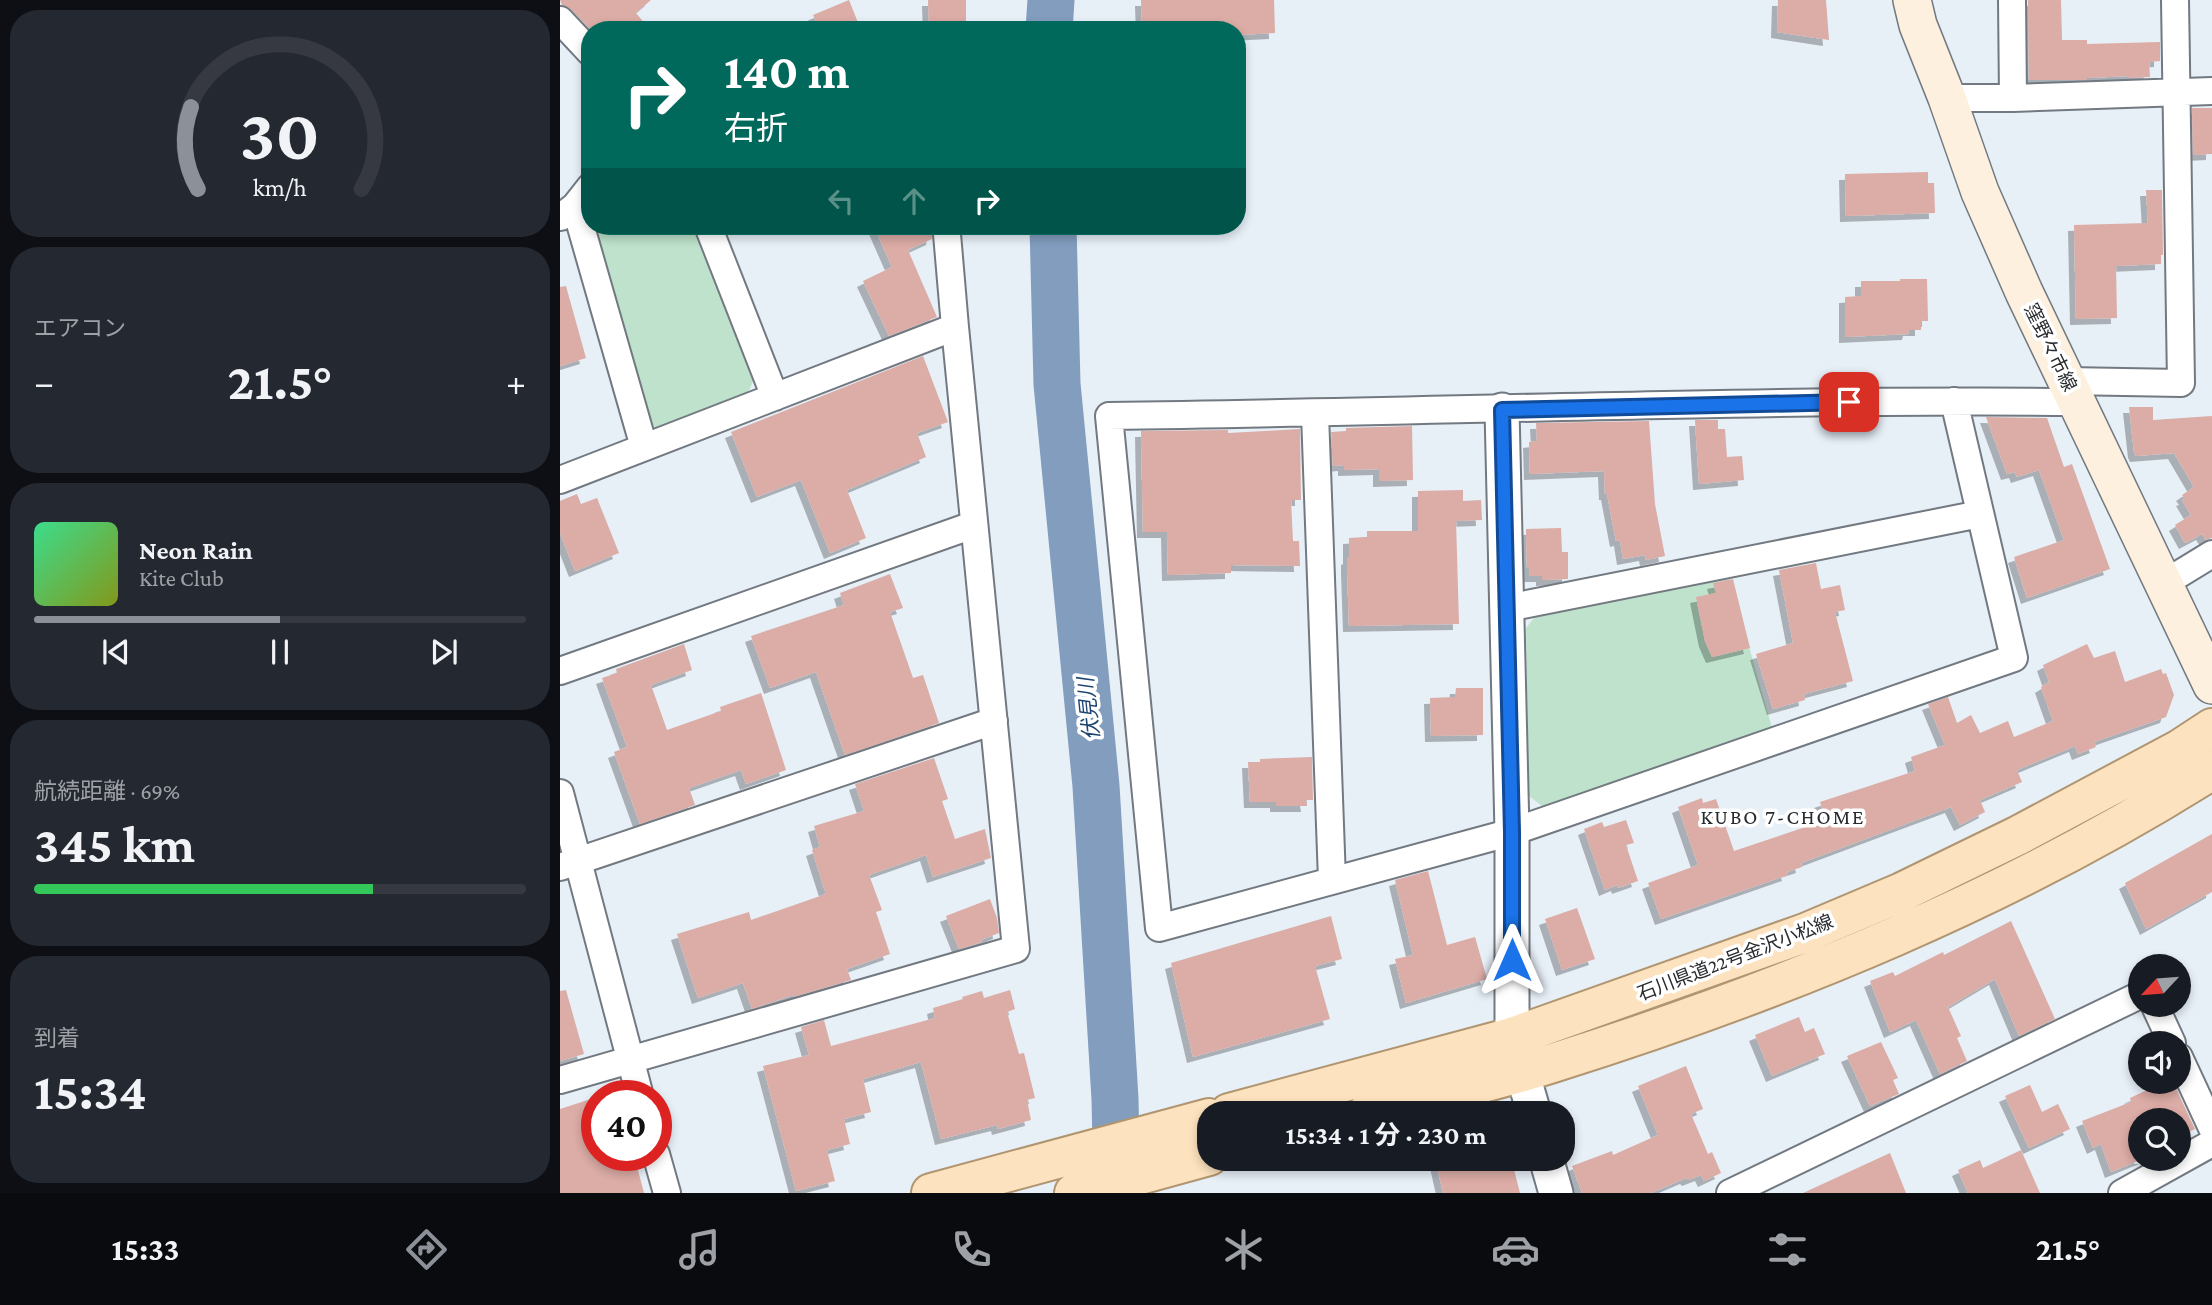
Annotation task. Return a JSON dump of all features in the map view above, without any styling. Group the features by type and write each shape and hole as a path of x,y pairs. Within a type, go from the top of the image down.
{"main road":[{"name":"窪野々市線","path":"1912,0 1918,25 1980,192 2024,292 2212,685"},
{"name":"石川県道22号金沢小松線","path":"1398,1101 1517,1055 1708,969 1805,933 1902,892 2017,836 2180,749 2212,728"},
{"name":"石川県道22号金沢小松線","path":"1289,1101 1517,1055 1634,1036 1831,964 2012,882 2093,840 2212,770"},
{"path":"931,1193 1197,1121"},
{"path":"1074,1193 1197,1159"}],"street":[{"path":"2012,0 2013,98"},
{"path":"1954,401 2014,658 1512,832 1159,928 1109,416 1954,401 2181,383 2175,0"},
{"path":"561,25 581,44"},
{"path":"1947,98 2212,91"},
{"path":"575,204 581,225"},
{"path":"584,235 644,447"},
{"path":"712,235 775,397"},
{"path":"560,1080 1016,948 973,525 947,235"},
{"path":"560,480 955,327"},
{"path":"1502,410 1517,1055 1530,1101"},
{"path":"1315,414 1332,880"},
{"path":"1507,608 1980,514"},
{"path":"560,671 973,525"},
{"path":"2162,584 2212,554"},
{"path":"569,864 994,721"},
{"path":"560,793 569,864 636,1080"},
{"path":"1730,1193 2128,1001"},
{"path":"2191,1083 2212,1128"},
{"path":"2122,1193 2212,1143"},
{"path":"661,1171 667,1193"},
{"path":"1550,1171 1556,1193"}],"green space":[{"path":"596,235 696,235 754,379 748,393 661,430 645,421"},
{"path":"1729,576 1772,728 1542,806 1529,796 1526,628 1538,613"}],"building":[{"path":"560,0 651,0 636,13 643,21 582,21 571,9 562,5"},
{"path":"849,0 857,21 816,21 813,15"},
{"path":"928,0 966,0 966,21 929,21"},
{"path":"1141,0 1274,0 1275,33 1246,35 1246,21 1142,21"},
{"path":"1778,0 1826,0 1829,40 1777,32"},
{"path":"2028,0 2061,0 2062,40 2087,40 2087,44 2160,42 2160,61 2149,62 2150,77 2029,80"},
{"path":"2192,108 2212,108 2212,154 2193,155"},
{"path":"1928,172 1928,183 1934,183 1935,213 1846,216 1845,174"},
{"path":"2146,190 2162,190 2161,264 2116,266 2117,318 2076,319 2074,225 2148,223"},
{"path":"878,235 933,235 932,239 908,250 937,317 889,336 863,281 892,267"},
{"path":"1927,279 1928,321 1921,321 1921,330 1909,330 1908,334 1845,337 1845,297 1861,296 1861,281"},
{"path":"566,286 586,358 560,366 560,287"},
{"path":"923,356 948,422 917,433 926,457 847,490 866,538 830,553 801,480 757,497 731,432"},
{"path":"2129,407 2153,407 2153,420 2212,416 2212,538 2206,540 2202,534 2185,543 2175,525 2191,515 2182,495 2194,487 2174,453 2136,456"},
{"path":"1986,417 2047,418 2064,467 2072,464 2110,569 2027,598 2014,557 2064,540 2039,470 2017,477 2015,472 2007,474"},
{"path":"1695,420 1718,420 1718,429 1725,429 1727,457 1742,456 1744,480 1699,484"},
{"path":"1649,421 1655,504 1665,556 1646,560 1645,555 1623,559 1620,540 1616,541 1605,494 1604,471 1530,474 1529,442 1537,441 1536,423"},
{"path":"1412,426 1413,480 1379,481 1379,469 1344,470 1344,465 1333,466 1331,432 1346,431 1346,428"},
{"path":"1300,429 1301,500 1291,500 1293,541 1299,541 1300,566 1231,565 1231,573 1168,575 1167,532 1143,532 1141,431 1228,430 1228,433"},
{"path":"1463,490 1463,501 1481,500 1482,520 1456,521 1459,624 1349,626 1349,538 1367,537 1367,531 1418,531 1418,491"},
{"path":"577,494 581,504 597,498 619,553 575,571 560,533 560,501"},
{"path":"1561,528 1562,552 1568,552 1568,579 1542,580 1542,576 1529,576 1526,529"},
{"path":"1816,563 1821,589 1840,585 1845,610 1835,612 1853,681 1804,694 1805,700 1773,709 1756,654 1793,643 1779,570"},
{"path":"890,574 903,608 890,612 913,678 923,675 939,723 845,755 816,672 770,688 751,636 844,605 840,593"},
{"path":"1733,579 1750,648 1712,657 1705,641 1696,597 1716,593 1713,583"},
{"path":"684,644 692,670 651,685 667,730 761,693 786,770 746,784 741,770 689,788 695,805 640,824 614,752 627,747 602,678 617,673 616,669"},
{"path":"2087,644 2094,658 2115,651 2125,682 2161,669 2163,674 2166,673 2174,695 2166,717 2094,742 2096,747 2078,754 2075,746 2017,770 2022,782 1980,800 1985,812 1960,825 1951,807 1801,863 1802,867 1787,872 1788,875 1661,919 1648,883 1698,865 1678,807 1702,798 1703,803 1716,799 1734,851 1826,820 1820,802 1915,771 1911,757 1945,745 1928,704 1948,697 1957,723 1971,715 1980,733 2008,721 2014,737 2053,721 2041,687 2049,682 2043,665"},
{"path":"1456,688 1483,688 1483,735 1431,736 1430,698 1455,697"},
{"path":"1312,757 1313,800 1306,800 1307,806 1276,806 1276,802 1250,802 1248,762"},
{"path":"934,758 948,799 942,801 955,839 985,829 991,858 933,877 926,855 869,875 882,910 876,912 890,954 847,969 851,980 752,1009 743,983 698,998 677,934 749,912 751,920 826,894 812,850 820,847 814,826 864,811 855,784"},
{"path":"1626,820 1634,843 1626,845 1638,881 1605,890 1584,829 1602,822 1604,827"},
{"path":"2212,834 2212,892 2146,929 2125,883"},
{"path":"1428,871 1447,945 1475,937 1487,979 1406,1003 1395,959 1413,955 1395,880"},
{"path":"990,899 999,933 959,949 946,916"},
{"path":"1577,908 1595,959 1562,970 1545,919"},
{"path":"1331,916 1342,959 1315,966 1330,1019 1193,1057 1171,963"},
{"path":"2011,921 2055,1019 2019,1036 1995,979 1948,1007 1961,1036 1957,1038 1967,1061 1940,1074 1916,1020 1890,1032 1870,981 1893,972 1895,976"},
{"path":"566,990 584,1054 560,1061 560,991"},
{"path":"1010,990 1015,1009 1007,1012 1019,1054 1024,1053 1035,1098 1027,1100 1031,1120 998,1129 997,1125 941,1139 921,1062 863,1079 871,1112 844,1119 850,1144 827,1150 835,1181 796,1191 763,1066 809,1055 801,1027 824,1020 831,1046 935,1018 933,1008 963,999 962,997 982,991 984,998"},
{"path":"1799,1017 1805,1032 1814,1028 1825,1054 1772,1076 1755,1035"},
{"path":"1881,1042 1898,1078 1893,1080 1899,1094 1870,1106 1847,1056"},
{"path":"1686,1066 1703,1109 1691,1114 1708,1154 1712,1152 1721,1173 1704,1181 1701,1175 1688,1180 1686,1178 1651,1193 1582,1193 1574,1171 1575,1165 1612,1151 1613,1155 1658,1135 1638,1086"},
{"path":"2030,1085 2042,1112 2058,1104 2070,1129 2029,1148 2005,1096"},
{"path":"2138,1094 2179,1094 2185,1108 2128,1108 2128,1165 2111,1172 2101,1144 2093,1148 2082,1121 2131,1102 2130,1098"},
{"path":"581,1102 581,1171 638,1171 644,1193 560,1193 560,1109"},
{"path":"2021,1150 2040,1193 1968,1193 1958,1170 1980,1160 1983,1168"},
{"path":"1890,1153 1906,1193 1803,1193"},
{"path":"1438,1171 1514,1171 1520,1193 1443,1193"}],"waterway":[{"name":"伏見川","path":"1050,21 1051,0"},
{"name":"伏見川","path":"1053,235 1057,384 1096,786 1115,1099 1117,1189"}],"district":[{"name":"KUBO 7-CHOME","path":"1783,817"}],"route":[{"path":"1512,960 1512,832 1502,410 1849,402"}]}
